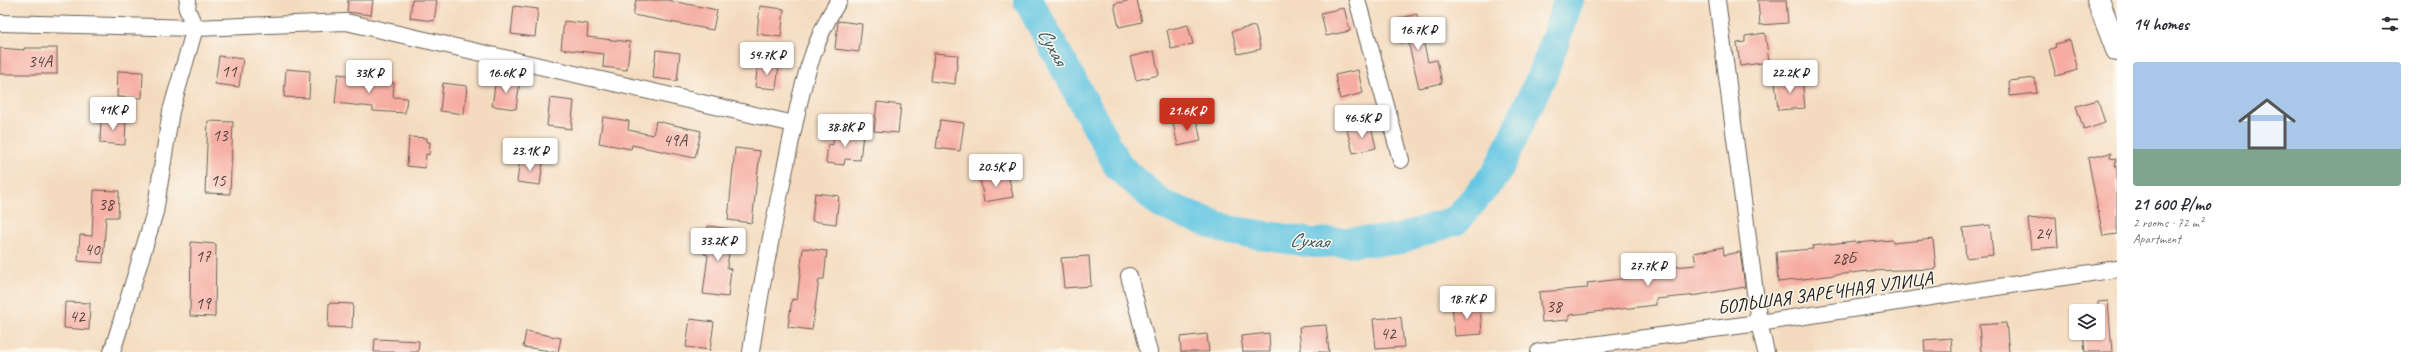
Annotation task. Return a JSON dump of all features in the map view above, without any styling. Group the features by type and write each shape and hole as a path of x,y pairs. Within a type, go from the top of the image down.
{"main road":[{"path":"2098,0 2117,50"}],"street":[{"path":"112,352 155,212 172,111 195,28 187,9 188,0"},
{"path":"751,352 762,278 805,75 830,14 839,0"},
{"path":"1357,0 1401,160"},
{"path":"1717,0 1759,323 1766,352"},
{"path":"0,23 195,28 346,22 794,124"},
{"name":"БОЛЬШАЯ ЗАРЕЧНАЯ УЛИЦА","path":"1539,352 1759,323 2117,269"},
{"path":"1129,276 1149,352"}],"building":[{"path":"348,0 373,0 371,15 347,12"},
{"path":"412,0 437,0 434,21 410,18"},
{"path":"636,0 667,0 717,10 713,30 633,15"},
{"path":"1137,0 1142,22 1119,27 1114,4"},
{"path":"1758,0 1786,0 1788,23 1760,25"},
{"path":"514,6 538,9 535,37 511,34"},
{"path":"760,6 784,9 781,37 757,34"},
{"path":"1344,8 1350,31 1326,36 1321,13"},
{"path":"1417,14 1428,62 1437,60 1442,83 1419,88 1408,41 1400,43 1394,20"},
{"path":"564,21 588,24 587,37 630,42 627,70 603,67 604,54 561,49"},
{"path":"838,21 862,24 859,52 835,49"},
{"path":"1188,25 1193,44 1171,49 1167,30"},
{"path":"1255,26 1261,49 1238,54 1232,31"},
{"path":"1765,33 1769,62 1740,66 1737,43 1745,42 1745,36"},
{"path":"2070,40 2078,70 2056,76 2049,50 2056,47 2055,44"},
{"path":"0,48 24,50 24,48 57,48 57,74 0,74"},
{"path":"656,50 680,53 677,81 653,78"},
{"path":"1154,51 1159,75 1136,80 1130,57"},
{"path":"934,53 958,55 955,84 931,81"},
{"path":"219,56 243,59 239,87 215,84"},
{"path":"758,62 779,64 776,89 755,87"},
{"path":"286,69 310,71 309,98 284,97"},
{"path":"1358,70 1363,93 1340,99 1335,75"},
{"path":"118,71 143,72 142,98 117,97"},
{"path":"338,74 362,77 362,80 394,83 393,97 407,98 405,113 373,111 373,107 335,103"},
{"path":"496,78 520,81 516,109 492,106"},
{"path":"1802,78 1805,108 1778,110 1775,80"},
{"path":"2035,78 2037,93 2010,96 2009,81"},
{"path":"443,83 467,86 464,114 440,111"},
{"path":"550,98 574,101 571,129 547,126"},
{"path":"2098,100 2105,123 2084,130 2076,106"},
{"path":"877,102 901,105 898,133 874,131"},
{"path":"101,117 126,118 125,145 100,143"},
{"path":"603,117 629,121 628,130 653,135 656,121 701,131 695,158 632,145 631,149 599,143"},
{"path":"1196,117 1201,141 1178,146 1173,123"},
{"path":"940,120 964,123 960,151 936,148"},
{"path":"208,121 233,122 230,194 205,193"},
{"path":"1371,125 1376,148 1353,153 1347,130"},
{"path":"834,130 863,134 860,160 845,159 844,165 826,163 828,144 833,145"},
{"path":"409,137 427,138 427,142 430,142 429,155 426,154 425,168 407,166"},
{"path":"735,148 760,151 752,223 728,220"},
{"path":"2111,153 2110,158 2116,159 2115,166 2117,166 2117,234 2103,236 2088,158"},
{"path":"520,159 543,162 540,185 517,182"},
{"path":"1008,173 1013,197 984,202 980,178"},
{"path":"94,190 119,191 118,217 106,217 103,263 78,261 80,235 92,236"},
{"path":"815,193 839,196 836,224 812,221"},
{"path":"2056,217 2058,247 2031,249 2028,219"},
{"path":"1990,225 1993,255 1966,258 1963,228"},
{"path":"708,226 732,229 727,268 731,269 728,297 703,294 708,255 704,254"},
{"path":"1933,239 1936,269 1868,271 1778,282 1776,252 1813,249 1812,246 1855,241 1856,243 1892,240 1893,243"},
{"path":"191,242 216,244 215,317 190,316"},
{"path":"1723,247 1724,255 1740,252 1745,287 1698,295 1656,299 1656,305 1569,315 1569,320 1542,322 1539,292 1588,288 1587,283 1664,274 1664,268 1696,265 1694,253"},
{"path":"803,248 827,251 824,279 819,279 812,330 788,327 792,299 797,300"},
{"path":"1089,256 1091,286 1064,288 1061,258"},
{"path":"2108,301 2112,352 2085,352 2084,340 2105,340 2105,304 2098,304 2098,302"},
{"path":"65,302 90,303 89,330 64,328"},
{"path":"329,303 353,304 352,328 328,327"},
{"path":"1480,304 1482,334 1455,336 1452,306"},
{"path":"1401,317 1404,347 1376,349 1373,319"},
{"path":"690,319 714,322 710,350 686,347"},
{"path":"2006,323 2009,352 1981,352 1979,325"},
{"path":"1326,325 1329,352 1301,352 1299,327"},
{"path":"526,331 561,338 558,352 523,347"},
{"path":"1269,333 1270,352 1243,352 1241,336"},
{"path":"1207,334 1209,352 1181,352 1180,337"},
{"path":"1951,338 1952,352 1925,352 1924,340"},
{"path":"375,339 419,341 418,352 374,352"}],"waterway":[{"name":"Сухая","path":"1028,0 1119,167 1161,204 1228,230 1313,243 1396,240 1457,220 1497,172 1544,71 1569,0"}]}
